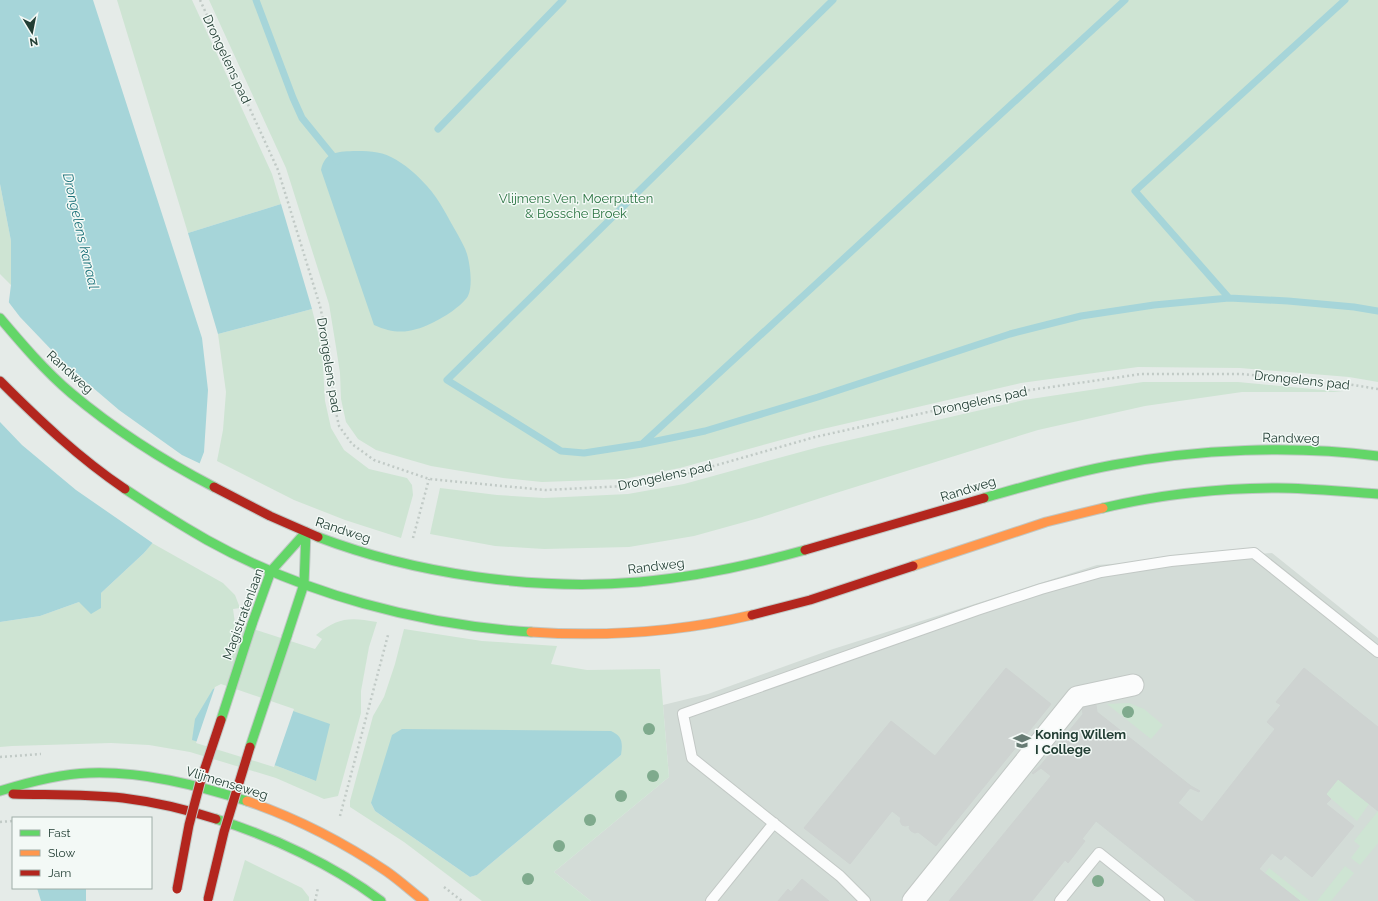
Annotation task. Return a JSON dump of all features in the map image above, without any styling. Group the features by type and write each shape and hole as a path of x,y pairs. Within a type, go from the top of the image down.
{"main road":[{"name":"Randweg","path":"0,318 26,349 47,370 70,392 101,416 154,454 243,503 306,532 363,551 456,573 539,582 602,584 656,581 702,573 755,562 874,531 1025,486 1102,467 1150,458 1262,450 1314,451 1378,456"},
{"path":"0,381 37,419 96,469 126,491 220,547 271,571 356,602 479,627 536,633 601,634 667,630 730,620 777,610 831,594 1046,522 1112,506 1169,496 1227,490 1278,488 1378,494"},
{"path":"208,900 218,852 231,807 304,584 306,532"},
{"name":"Magistratenlaan","path":"175,901 188,832 200,783 252,624 271,571 306,532"},
{"name":"Vlijmenseweg","path":"0,792 42,779 90,773 146,776 209,789 240,798 279,813 332,838 387,872 424,901"},
{"name":"Vlijmenseweg","path":"0,792 107,796 137,800 175,808 238,826 260,834 325,865 381,901"}],"street":[{"path":"913,901 1077,697 1134,685"}],"lane":[{"path":"865,901 840,876 692,758 683,714 977,610 1041,589 1102,572 1171,561 1254,553 1378,652"},
{"path":"711,901 774,823"},
{"path":"1060,901 1099,853 1159,901"}],"path":[{"name":"Drongelens pad","path":"200,0 278,170 320,306 329,347 333,399 339,426 352,444 374,460 429,479 544,490 628,486 682,475 815,437 1023,391 1141,374 1241,374 1347,384 1378,389"},
{"path":"413,538 429,479"},
{"path":"340,816 388,635"},
{"path":"0,822 12,821"},
{"path":"315,901 318,888"}],"shaded area":[{"name":"Koning Willem I College","path":"1272,553 1378,638 1378,901 591,901 554,872 669,777 663,705 708,694 830,650 1097,565"}],"green space":[{"path":"117,0 192,0 272,174 281,204 188,233"},
{"name":"Vlijmens Ven, Moerputten & Bossche Broek","path":"209,0 1378,0 1378,382 1349,377 1240,368 1138,367 1021,383 814,431 680,468 624,479 542,482 503,478 431,466 376,450 358,439 346,422 341,399 340,373 329,304 286,168"},
{"path":"0,184 11,241 11,285 0,274"},
{"path":"312,309 322,349 325,401 331,428 344,450 369,469 407,478 412,485 413,495 401,538 345,520 294,500 217,461 223,430 226,392 218,334"},
{"path":"1143,382 1238,382 1344,392 1242,392 1145,406 1038,430 759,518 694,536 629,547 544,549 495,546 430,534 440,488 497,495 544,498 628,494 684,484 819,447 1024,400"},
{"path":"152,543 223,583 235,595 240,608 233,609 235,623 315,649 322,639 316,635 331,625 352,619 377,622 369,647 361,691 361,713 338,796 324,799 276,778 190,752 149,745 111,743 0,747 0,622 40,616 79,602 101,608 101,593 144,553","holes":["195,719 316,781 277,766"]},
{"path":"404,629 482,641 557,646 551,664 587,670 660,669 669,777 554,872 591,901 482,901 404,842 350,807 350,801 373,716 384,697 395,664","holes":["621,755 477,875 470,877 375,811 371,803"]},
{"path":"1129,703 1144,709 1163,725 1151,739 1107,704"},
{"path":"1338,779 1369,804 1357,821 1326,794"},
{"path":"1378,811 1378,843 1360,865 1351,858 1360,846 1354,841"},
{"path":"245,860 302,888 309,897 309,901 233,901"},
{"path":"1345,866 1354,873 1331,901 1317,901"},
{"path":"1269,868 1310,901 1300,901 1265,873"}],"water":[{"name":"Drongelens kanaal","path":"0,0 93,0 202,338 208,390 204,452 183,507 144,553 101,593 101,608 91,614 79,602 40,616 0,622 0,340 6,324 11,285 11,241 0,184"},
{"path":"341,152 372,152 387,155 401,163 415,174 436,197 465,249 470,269 470,292 461,304 436,321 417,329 403,332 389,330 374,325 321,170 328,156"},
{"path":"281,204 312,309 218,334 188,233"},
{"path":"222,686 330,724 316,781 277,766 192,740 195,719 213,689"},
{"path":"402,729 611,731 620,737 622,750 621,755 477,875 470,877 375,811 371,803 392,735"},
{"path":"37,889 86,889 86,901 41,901"}],"pier":[{"path":"7,300 20,317 64,363 119,410 182,455 201,464 184,508 154,544 76,490 22,445 0,422 0,334 4,323"},
{"path":"221,684 294,709 274,767 196,743 215,687"}],"building":[{"path":"1006,668 1051,704 936,846 918,832 915,833 911,831 909,828 910,825 902,825 900,821 901,818 892,811 850,864 804,828 891,721 935,756"},
{"path":"1304,668 1378,727 1378,811 1338,779 1326,794 1331,799 1326,804 1354,826 1312,877 1285,855 1281,860 1272,853 1259,869 1300,901 1196,901 1096,821 1082,839 1085,841 1068,863 1065,860 1032,901 949,901 1051,776 1041,768 1033,774 1032,773 1040,766 1083,714 1082,707 1096,705 1097,712 1191,786 1200,791 1199,792 1190,788 1178,803 1202,822 1275,729 1267,722 1281,705 1276,702"},
{"path":"802,879 829,901 778,901 788,889 791,892"}],"waterway":[{"path":"256,0 302,118 337,161"},
{"path":"438,129 563,0"},
{"path":"833,0 447,380 561,451 584,453 642,444 705,431 818,397 1010,334 1081,316 1154,305 1229,298 1288,301 1354,307 1378,311"},
{"path":"642,444 1125,0"},
{"path":"1229,298 1135,191 1345,0"}],"traffic: fast":[{"path":"0,318 61,385 88,407 140,444 177,467 214,487"},
{"path":"984,498 1097,468 1178,455 1245,450 1279,450 1378,456"},
{"path":"1103,508 1146,499 1235,489 1290,488 1378,494"},
{"path":"125,489 207,540 244,559 323,591 364,604 405,614 447,622 531,632"},
{"path":"252,624 271,571 306,532"},
{"path":"287,636 304,584 306,532"},
{"path":"318,537 355,550 394,561 435,570 476,577 559,584 599,584 660,580 702,574 764,561 805,550"},
{"path":"221,720 252,624"},
{"path":"250,747 287,636"},
{"path":"0,791 55,777 89,773 109,773 129,774 169,780 247,801"},
{"path":"216,819 259,834 302,853 344,876 381,901"}],"traffic: slow":[{"path":"913,566 1046,522 1103,508"},
{"path":"531,632 586,634 642,632 697,626 752,615"},
{"path":"247,801 301,823 353,850 396,878 424,901"}],"traffic: jam":[{"path":"0,381 60,438 92,465 125,489"},
{"path":"214,487 270,516 318,537"},
{"path":"805,550 984,498"},
{"path":"752,615 810,600 913,566"},
{"path":"177,889 189,825 200,783 221,720"},
{"path":"208,899 224,832 250,747"},
{"path":"13,794 82,795 123,798 170,806 216,819"}],"place":[{"name":"Koning Willem I College","path":"1022,741"}]}
